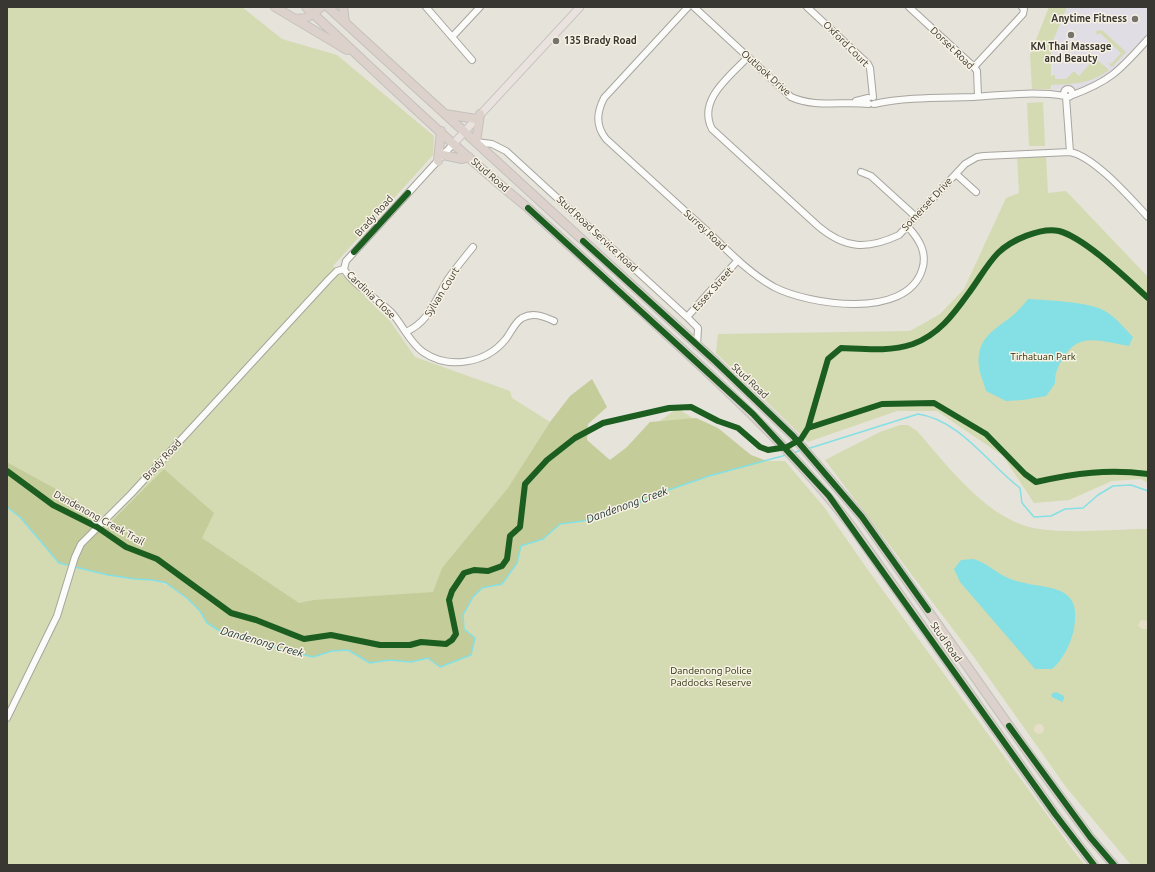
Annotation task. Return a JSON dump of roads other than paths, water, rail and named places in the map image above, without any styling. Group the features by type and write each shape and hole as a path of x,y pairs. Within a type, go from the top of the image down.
{"highway":[{"path":"275,7 359,58"},
{"name":"Stud Road","path":"306,7 359,58 581,256 753,414 803,466 829,496 852,527 1055,814 1094,865"},
{"path":"292,18 303,19 313,14 321,7"},
{"name":"Stud Road","path":"328,7 465,131 793,436 862,517 1029,754 1090,837 1114,865"},
{"path":"343,7 345,23"},
{"path":"445,114 478,117 476,142"},
{"path":"441,131 440,158 462,159 469,157"}],"main road":[{"name":"Brady Road","path":"454,143 580,7"}],"street":[{"path":"426,7 472,60"},
{"path":"452,37 480,7"},
{"name":"Surrey Road","path":"688,7 604,98 599,108 598,121 599,128 606,139 738,260 761,279 800,297 838,304 875,301 905,292 913,286 921,274 924,261 923,250 918,239 908,227"},
{"name":"Outlook Drive","path":"694,7 791,97 809,103 1068,94 1084,91 1116,74 1148,39"},
{"name":"Oxford Court","path":"807,7 868,64 870,68 871,100"},
{"name":"Dorset Road","path":"909,7 974,66 976,71 978,96"},
{"path":"974,66 1023,14 1024,9 1022,7"},
{"name":"Somerset Drive","path":"748,57 710,100 708,119 715,134 830,236 844,243 870,245 889,239 908,227 965,164 977,157 1070,152 1088,159 1127,194 1148,217"},
{"path":"1068,94 1070,152"},
{"name":"Stud Road Service Road","path":"476,142 492,144 506,151 687,317 698,328 697,346"},
{"name":"Brady Road","path":"7,718 56,620 77,551 86,538 131,494 329,279 337,271 344,269 346,261 454,143"},
{"path":"862,172 871,176 916,217"},
{"path":"956,174 976,192"},
{"name":"Sylvan Court","path":"406,332 414,329 430,313 448,279 473,247"},
{"name":"Essex Street","path":"687,317 738,260"},
{"name":"Cardinia Close","path":"344,269 388,309 416,346 427,355 443,361 458,362 478,358 492,351 507,338 518,320 525,317 534,315 554,321"}],"water":[{"path":"1028,299 1067,302 1096,307 1111,315 1133,337 1129,346 1095,340 1078,343 1070,349 1064,357 1056,372 1055,383 1046,396 1006,401 986,391 979,367 980,350 991,332 1013,315"},
{"path":"961,560 978,560 1008,578 1057,590 1066,594 1072,601 1075,613 1073,634 1063,656 1052,669 1035,669 960,582 954,569"},
{"path":"1056,692 1064,696 1062,702 1052,697 1051,694"}],"waterway":[{"name":"Dandenong Creek","path":"807,449 918,414 933,418 947,425 973,444 1020,488 1022,503 1034,517 1051,516 1065,509 1083,508 1098,495 1113,486 1131,485 1148,491"},
{"name":"Dandenong Creek","path":"793,453 801,450"},
{"name":"Dandenong Creek","path":"75,567 108,575 166,583 187,598 200,611 207,623 223,633 264,645 313,657 332,651 348,650 370,663 389,660 411,662 428,658 440,667 471,655 475,638 464,629 463,615 473,597 482,588 502,584 517,563 521,546 543,539 560,524 583,521 634,505 657,494 709,476 786,455"},
{"name":"Dandenong Creek","path":"7,507 20,517 59,563 71,566"}],"place":[{"name":"Anytime Fitness","path":"1135,19"},
{"name":"KM Thai Massage and Beauty","path":"1071,35"},
{"name":"135 Brady Road","path":"556,41"}],"park label":[{"name":"Tirhatuan Park","path":"1043,357"},
{"name":"Dandenong Police Paddocks Reserve","path":"711,676"}]}
